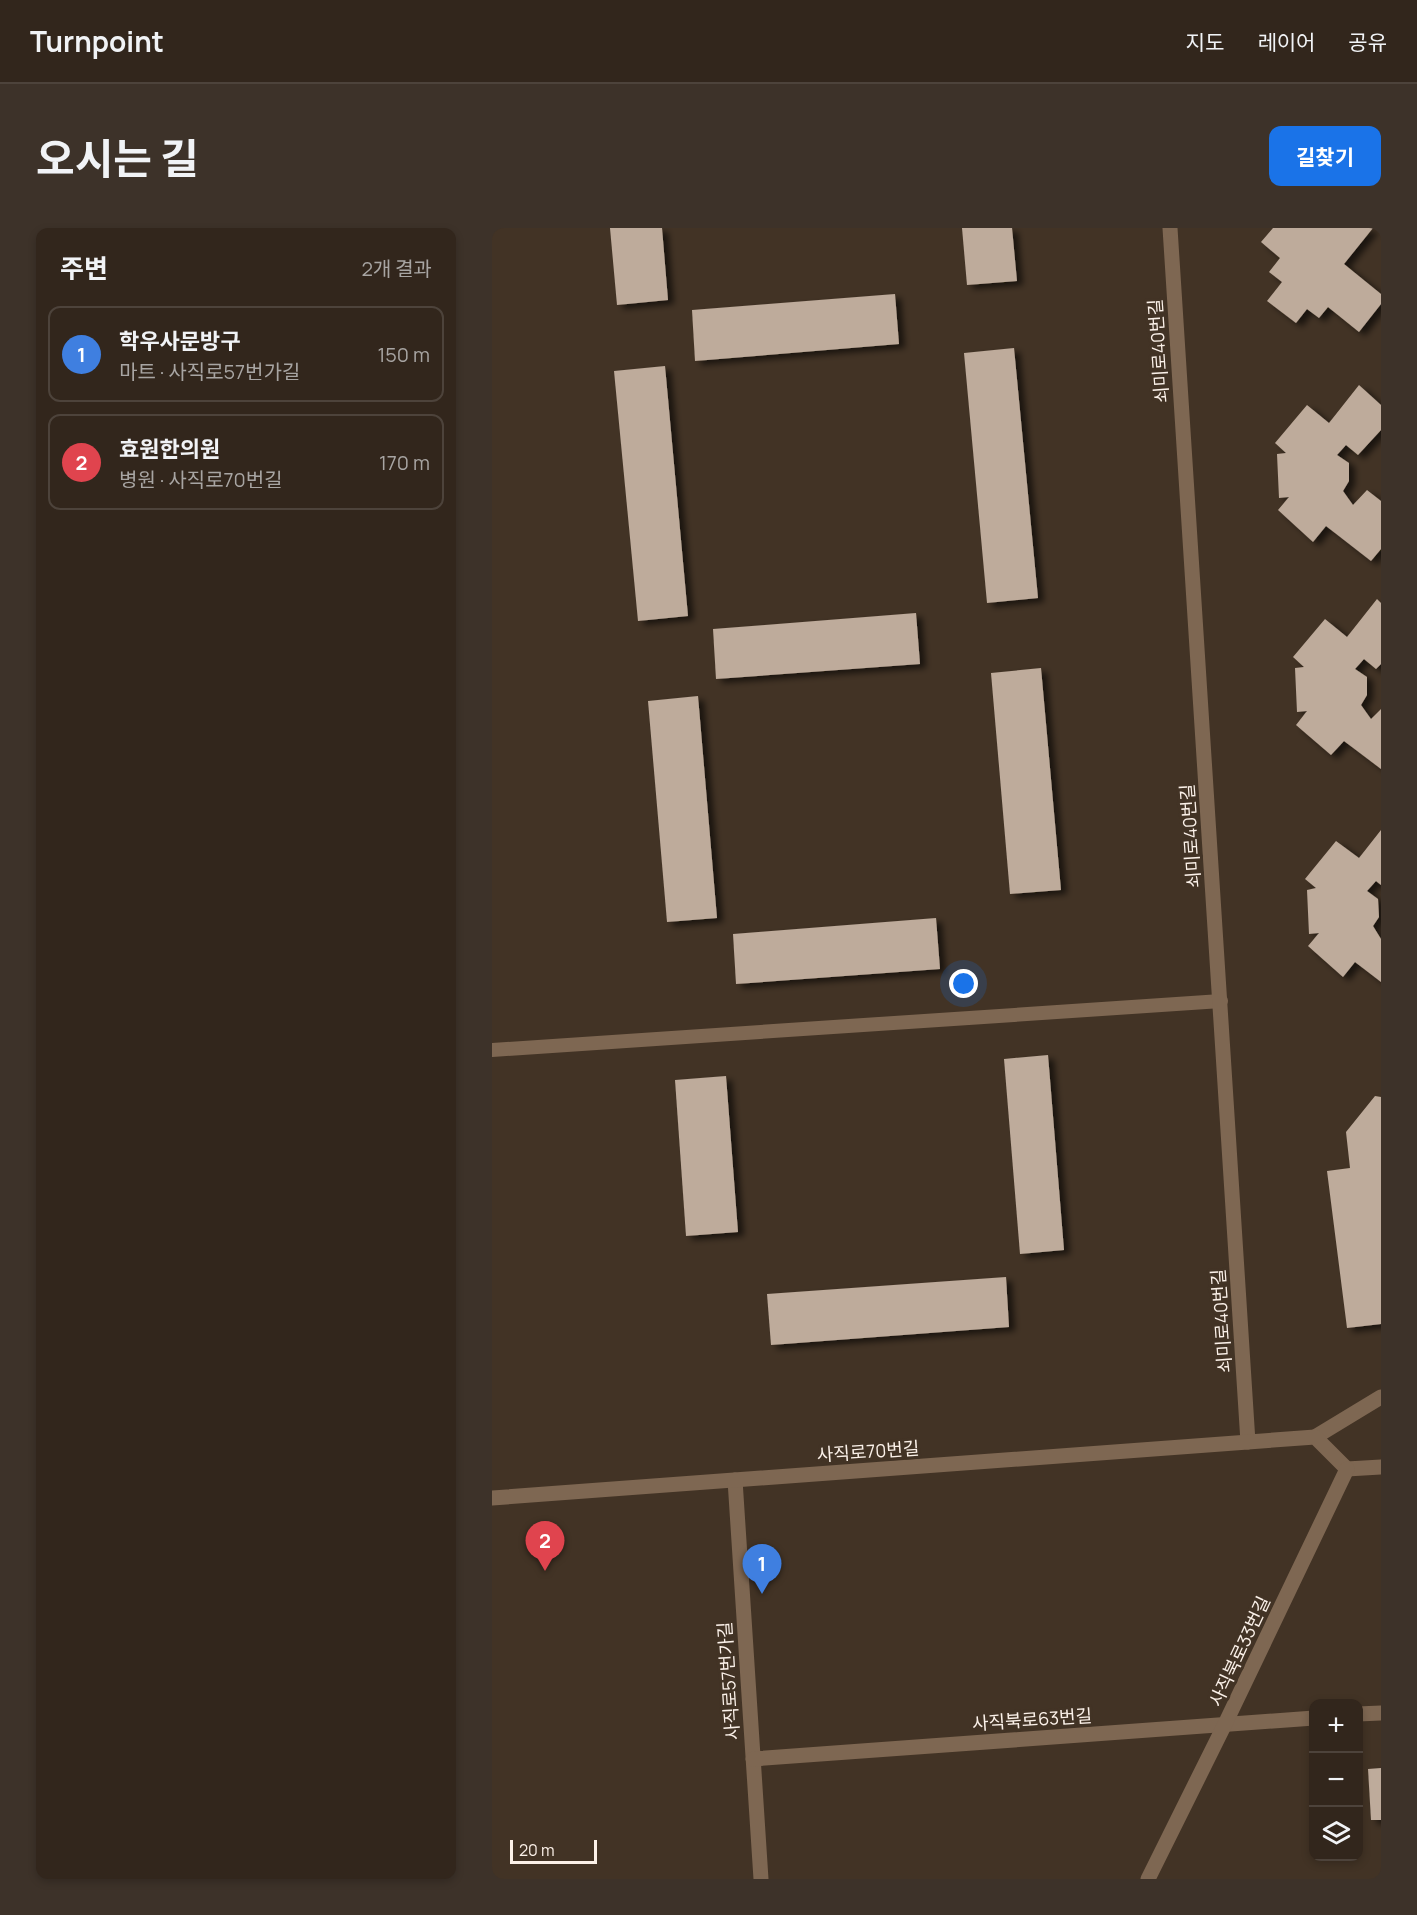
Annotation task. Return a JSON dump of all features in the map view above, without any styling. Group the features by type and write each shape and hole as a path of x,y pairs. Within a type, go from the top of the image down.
{"street":[{"name":"쇠미로40번길","path":"1170,228 1248,1442"},
{"path":"1381,1397 1315,1437 1347,1469 1381,1467"},
{"name":"사직로70번길","path":"492,1498 1315,1437"},
{"name":"사직북로33번길","path":"1148,1879 1347,1469"},
{"name":"사직로57번가길","path":"735,1480 761,1879"},
{"path":"1363,1714 1381,1713"},
{"name":"사직북로63번길","path":"753,1759 1309,1718"}],"lane":[{"path":"492,1050 1221,1001"}],"building":[{"path":"610,228 662,228 668,300 617,305"},
{"path":"962,228 1012,228 1017,281 967,285"},
{"path":"1273,228 1373,228 1344,264 1381,294 1381,304 1359,332 1328,307 1319,318 1307,309 1296,323 1267,301 1282,282 1269,272 1280,258 1261,242"},
{"path":"895,294 899,344 695,361 692,310"},
{"path":"1014,348 1038,598 987,603 964,353"},
{"path":"665,366 688,616 638,621 614,371"},
{"path":"1359,385 1381,405 1381,430 1358,455 1346,445 1337,455 1349,463 1349,481 1343,491 1353,505 1367,490 1381,501 1381,549 1371,561 1326,526 1313,542 1278,510 1289,497 1279,498 1277,454 1286,453 1275,443 1307,405 1329,423"},
{"path":"1377,599 1381,603 1381,664 1376,669 1364,659 1355,669 1367,677 1367,695 1361,705 1371,719 1381,709 1381,769 1344,741 1331,755 1296,725 1307,711 1297,712 1295,668 1304,667 1293,657 1325,619 1347,637"},
{"path":"916,613 920,664 716,679 713,629"},
{"path":"1041,668 1061,890 1010,894 991,673"},
{"path":"698,696 717,918 667,922 648,701"},
{"path":"1381,830 1381,885 1376,881 1367,891 1378,899 1379,917 1373,926 1381,939 1381,982 1355,962 1343,977 1308,946 1319,933 1309,934 1307,890 1316,888 1305,879 1336,841 1359,858"},
{"path":"936,918 940,969 736,984 733,934"},
{"path":"1048,1055 1064,1250 1020,1254 1004,1059"},
{"path":"726,1076 738,1232 686,1236 675,1080"},
{"path":"1375,1096 1381,1097 1381,1324 1347,1328 1327,1171 1350,1168 1346,1132"},
{"path":"1006,1277 1009,1327 771,1345 767,1294"},
{"path":"1381,1768 1381,1820 1371,1820 1368,1769"}],"place":[{"name":"효원한의원","path":"545,1571"},
{"name":"학우사문방구","path":"762,1594"}]}
